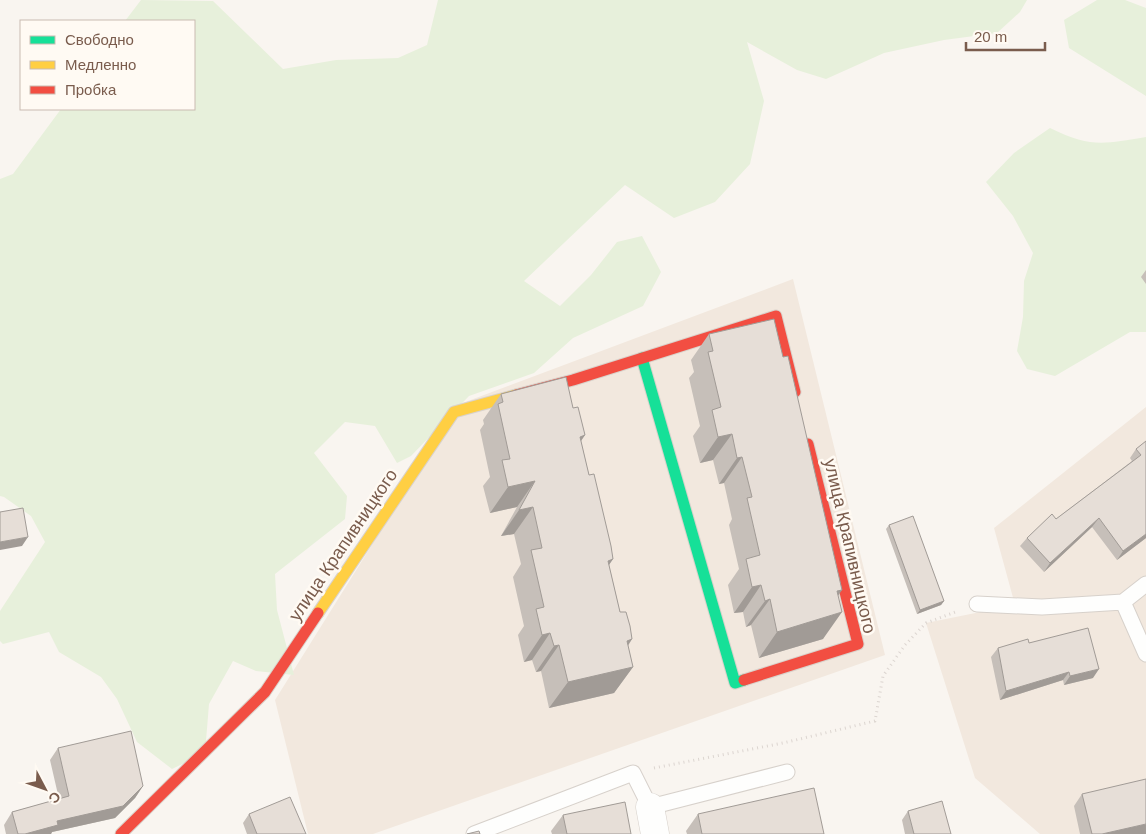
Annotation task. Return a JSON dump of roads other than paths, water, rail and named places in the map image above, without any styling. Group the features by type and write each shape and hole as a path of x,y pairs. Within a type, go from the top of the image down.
{"street":[{"name":"улица Крапивницкого","path":"121,834 265,692 454,412 642,358 776,316 798,402"},
{"name":"улица Крапивницкого","path":"642,358 734,683 858,644 805,431"},
{"path":"650,807 655,834"}],"lane":[{"path":"977,604 1042,607 1123,602 1146,584"},
{"path":"1123,602 1146,654"},
{"path":"474,834 633,773 650,807 787,772"}]}
